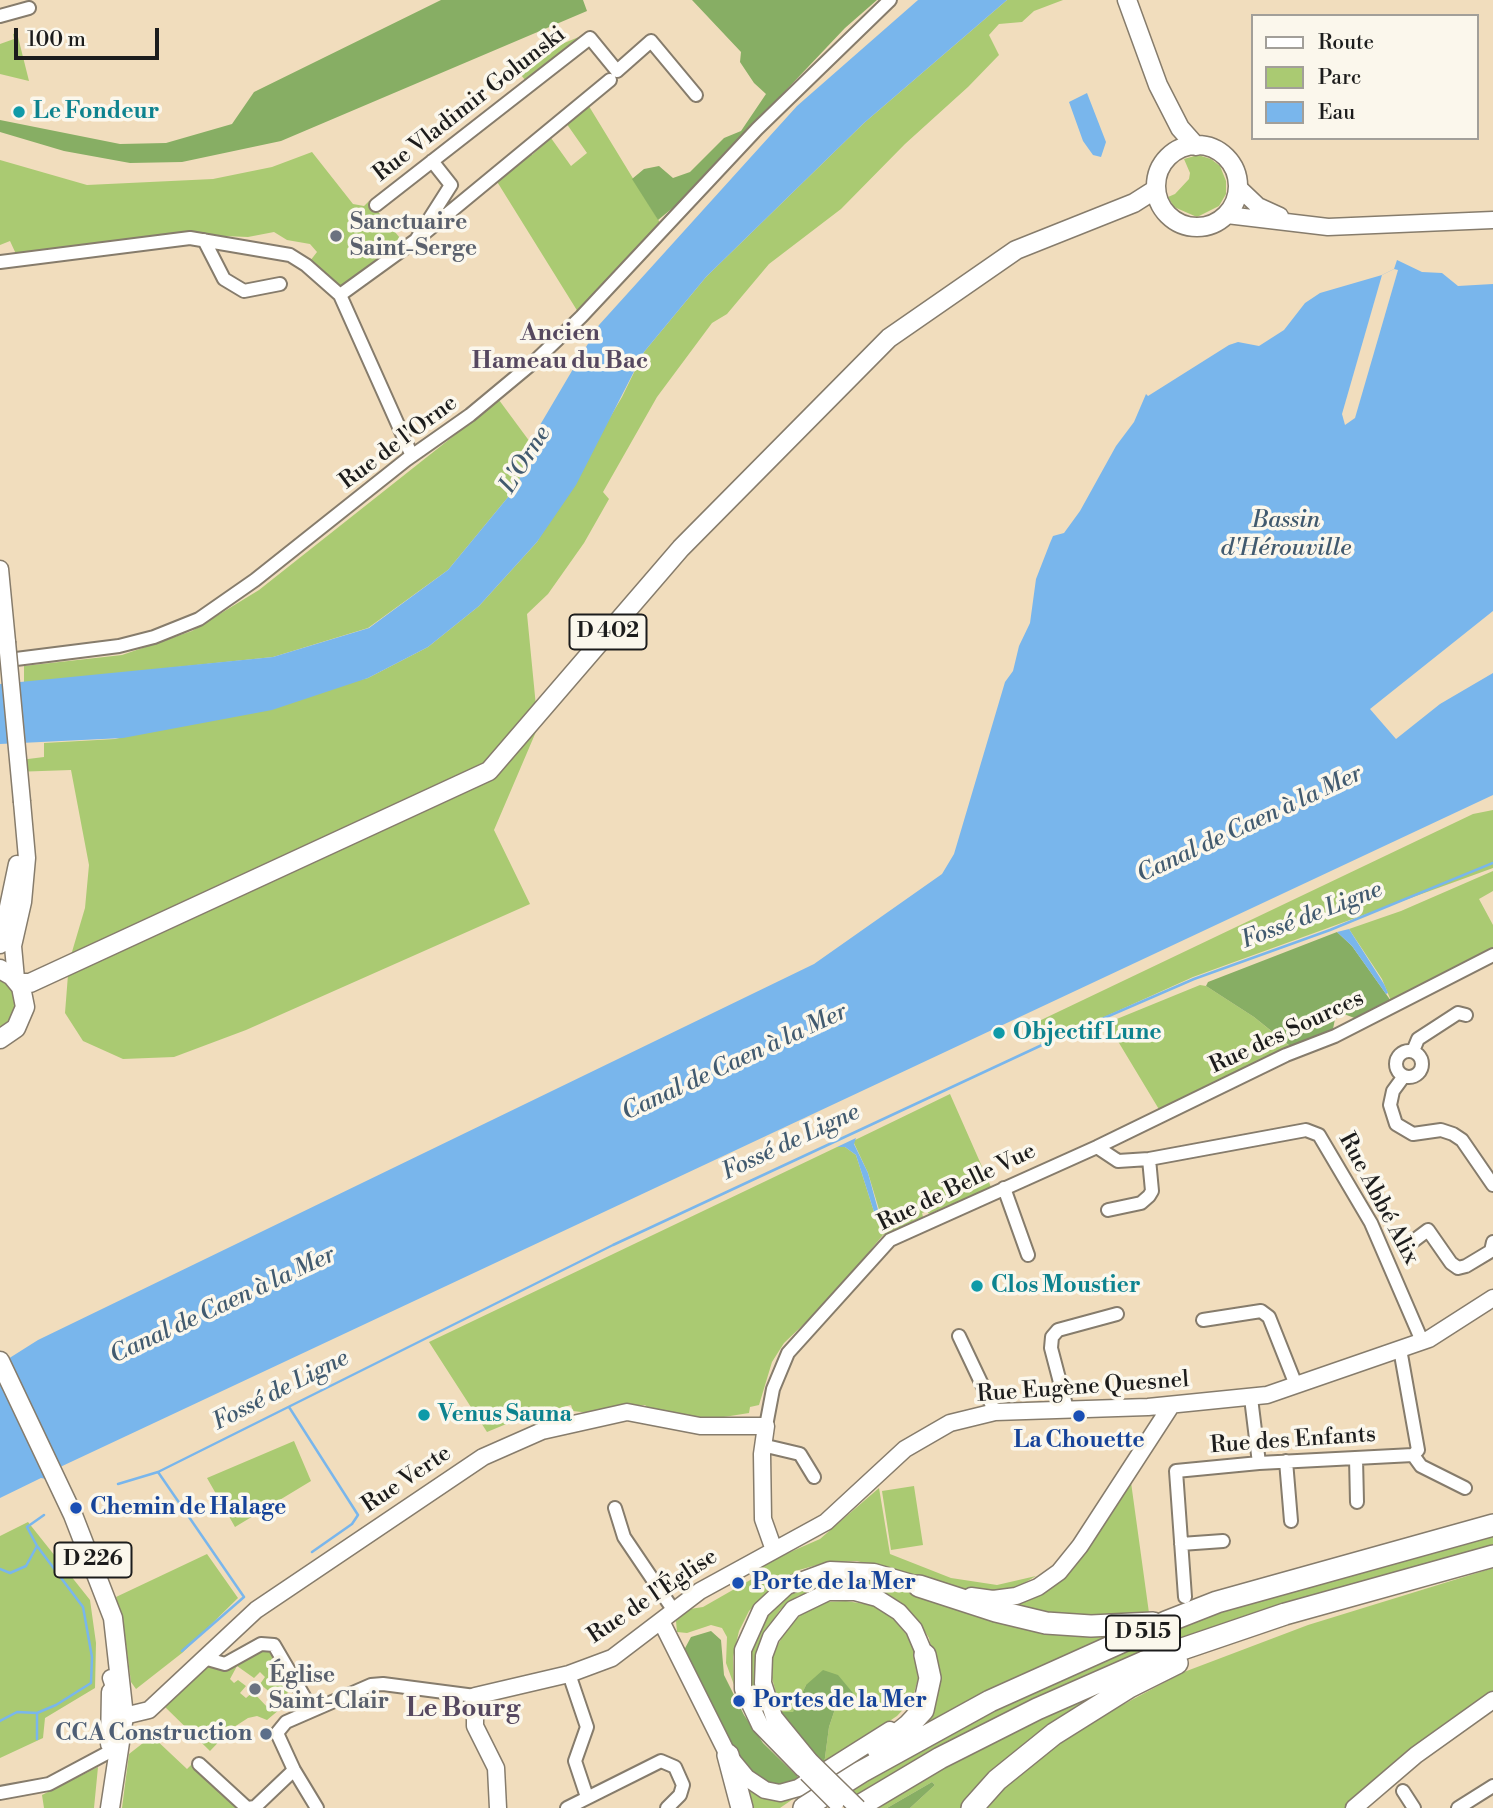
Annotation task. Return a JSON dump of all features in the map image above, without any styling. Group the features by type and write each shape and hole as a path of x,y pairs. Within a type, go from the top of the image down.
{"highway":[{"name":"D 515","path":"811,1803 990,1701 1166,1622 1217,1602 1493,1525"},
{"name":"D 515","path":"857,1808 940,1758 1037,1709 1144,1662 1255,1624 1493,1556"},
{"path":"919,1586 1046,1623 1091,1626 1166,1622"},
{"path":"972,1808 1020,1760 1065,1727 1151,1675 1242,1636 1255,1624"},
{"path":"811,1803 846,1772 909,1726 923,1710 930,1678 925,1655"},
{"path":"728,1755 742,1808"}],"main road":[{"path":"1127,0 1158,85 1180,128 1196,146"},
{"path":"1158,85 1172,154"},
{"path":"1196,146 1214,149 1229,161 1238,187 1235,202 1227,215 1212,225 1196,227 1177,222 1163,208 1156,189 1160,170 1172,154 1196,146"},
{"name":"D 402","path":"22,985 489,771 681,548 889,338 1016,250 1134,204 1156,189"},
{"name":"D 402","path":"1134,204 1163,208"},
{"path":"0,968 22,985 24,1007 21,1020 13,1031 0,1040"},
{"name":"D 226","path":"1,1362 73,1515 107,1595 117,1637 117,1701 110,1808"},
{"name":"D 226","path":"66,1504 67,1518 99,1602 117,1701"},
{"name":"D 226","path":"102,1808 114,1752"}],"street":[{"name":"Rue de l'Orne","path":"16,659 119,646 190,624 255,580 412,456 470,415 569,329 757,129 890,0"},
{"path":"0,16 29,8"},
{"name":"Rue Vladimir Golunski","path":"376,205 590,38 617,71 651,41 696,95"},
{"path":"340,295 416,240 610,80"},
{"path":"416,240 450,185 432,161"},
{"path":"1238,187 1258,206 1302,225"},
{"path":"1227,215 1302,225 1367,227 1493,220"},
{"path":"0,262 190,237 290,256 306,264 340,295 412,456"},
{"path":"204,240 224,279 244,291 280,284"},
{"path":"0,569 27,858 23,902 13,946 22,985"},
{"path":"0,944 15,876 22,802"},
{"name":"Rue des Sources","path":"1097,1147 1286,1055 1335,1036 1493,955"},
{"path":"1413,1051 1418,1039 1458,1013 1466,1015"},
{"path":"1404,1076 1398,1070 1396,1061 1404,1052 1413,1051 1420,1056 1422,1068 1416,1075 1404,1076 1393,1091 1390,1105 1396,1124 1413,1134 1441,1130 1453,1134 1462,1140 1493,1185"},
{"name":"Rue Abbé Alix","path":"1097,1147 1118,1161 1149,1159 1306,1130 1318,1135 1371,1223 1426,1340"},
{"name":"Rue de Belle Vue","path":"774,1550 763,1519 762,1445 773,1389 788,1353 890,1240 1097,1147"},
{"path":"1108,1210 1141,1203 1150,1196 1149,1159"},
{"path":"1004,1188 1028,1255"},
{"path":"1412,1242 1428,1230 1451,1263 1458,1268 1491,1251 1493,1242"},
{"name":"Rue Eugène Quesnel","path":"774,1550 826,1522 905,1449 950,1423 995,1412 1171,1406 1251,1398 1426,1340 1492,1302"},
{"path":"1203,1320 1261,1311 1269,1317 1296,1385"},
{"path":"1067,1409 1051,1348 1052,1337 1058,1330 1117,1314"},
{"path":"959,1336 995,1412"},
{"path":"1400,1349 1418,1450 1413,1455 1421,1466 1465,1488"},
{"path":"1251,1398 1259,1463"},
{"path":"857,1808 760,1725 743,1689 743,1650 761,1610 787,1586 830,1570 874,1572 919,1586 993,1599 1016,1597 1038,1587 1059,1572 1076,1552 1171,1406"},
{"path":"1130,1408 1150,1436"},
{"name":"Rue Verte","path":"117,1701 148,1701 162,1697 256,1610 505,1444 542,1431 627,1412 700,1426 766,1426"},
{"path":"762,1445 800,1454 814,1477"},
{"name":"Rue des Enfants","path":"1181,1544 1176,1471 1286,1461 1413,1455"},
{"path":"1356,1458 1357,1502"},
{"path":"1286,1461 1291,1521"},
{"path":"615,1508 624,1537 667,1616 728,1755 747,1778 765,1790 780,1793 798,1788 904,1719 921,1694 925,1655 906,1620 888,1604 867,1595 828,1592 803,1603 785,1617 767,1648 763,1683 774,1717 806,1765 842,1808"},
{"path":"1185,1597 1181,1544 1223,1541"},
{"name":"Rue de l'Église","path":"294,1770 277,1733 286,1722 312,1710 371,1685 383,1684 475,1696 569,1674 612,1658 700,1591 774,1550"},
{"path":"204,1658 225,1664 261,1644 274,1645 312,1710"},
{"path":"569,1674 587,1727 575,1761 587,1797"},
{"path":"475,1696 475,1727 496,1768 498,1808"},
{"path":"1354,1808 1416,1755 1491,1706"},
{"path":"0,1793 49,1784 114,1752"},
{"path":"567,1808 657,1763 667,1762 675,1767 683,1785 680,1795 667,1808"},
{"path":"199,1764 248,1808 255,1807 294,1770 317,1808"},
{"path":"1458,1808 1493,1786"},
{"path":"1403,1791 1414,1808"}],"green space":[{"path":"441,0 583,0 587,11 281,141 182,162 130,163 64,151 0,132 0,120 120,144 166,143 232,124 254,92"},
{"path":"692,0 877,0 845,28 680,202 658,220 632,179 644,169 659,166 673,178 690,172 724,138 741,131 766,94 754,83 740,62 741,52"},
{"path":"1007,0 1063,0 1034,11 1022,22 999,24 989,35 999,55 841,209 769,264 727,314 712,323 657,397 603,492 609,499 584,543 548,594 527,614 538,727 494,830 530,904 246,1030 174,1057 123,1059 83,1041 65,1013 69,962 85,908 89,865 71,770 13,772 12,761 44,757 44,743 115,739 368,678 428,647 479,606 537,542 622,397 644,352 706,277 864,123"},
{"path":"17,33 29,81 0,74 0,44 14,39 13,34"},
{"path":"586,34 525,80 521,75 515,79 506,67"},
{"path":"587,103 662,226 578,312 496,180 528,151 532,155 551,138 571,166 587,153 564,120"},
{"path":"312,152 353,204 364,206 369,201 405,244 342,287 310,261 317,252 310,244 287,240 274,232 248,237 172,234 16,254 10,241 0,245 0,160 87,185 213,179 272,167"},
{"path":"1198,155 1211,159 1220,166 1226,181 1226,194 1219,206 1197,217 1174,207 1168,197 1175,194 1189,179 1190,173 1184,159"},
{"path":"499,400 530,442 518,485 448,570 368,628 273,657 24,683 24,666 122,655 192,631 259,590"},
{"path":"1493,810 1493,868 1193,977 1042,1045 1035,1037 1039,1021 1473,814"},
{"path":"1493,871 1493,891 1479,899 1493,925 1493,951 1391,1001 1382,979 1349,929 1401,911"},
{"path":"1337,932 1352,946 1391,1001 1357,1019 1344,1014 1335,1019 1333,1029 1290,1046 1254,1017 1206,986 1208,982"},
{"path":"0,975 14,985 19,1011 0,1034"},
{"path":"1200,985 1206,986 1254,1017 1292,1048 1160,1111 1107,1023"},
{"path":"950,1094 991,1187 929,1214 927,1211 922,1213 923,1217 883,1235 828,1301 784,1343 772,1362 759,1405 750,1407 749,1413 705,1420 649,1409 645,1405 590,1413 573,1411 571,1405 516,1420 487,1432 429,1342 837,1147 845,1147 856,1155 875,1215 881,1216 868,1173 853,1141"},
{"path":"294,1441 311,1481 235,1527 207,1478"},
{"path":"1130,1475 1149,1613 1120,1617 1044,1615 1007,1604 1025,1601"},
{"path":"914,1486 923,1545 891,1550 882,1491"},
{"path":"879,1488 890,1554 951,1578 997,1585 1036,1576 1014,1589 994,1592 971,1591 857,1561 824,1563 799,1570 770,1589 749,1611 739,1631 733,1657 734,1685 726,1663 727,1637 722,1628 711,1625 687,1633 677,1632 676,1621 690,1609 703,1607 752,1579 756,1569 820,1539"},
{"path":"28,1522 90,1600 96,1643 95,1688 45,1718 43,1738 0,1758 0,1536"},
{"path":"1493,1532 1493,1549 1244,1621 858,1798 847,1788 951,1726 1140,1640 1247,1602"},
{"path":"207,1554 238,1598 182,1653 136,1689 131,1682 124,1629 116,1597"},
{"path":"1493,1568 1493,1692 1436,1731 1348,1808 982,1808 1010,1781 1083,1726 1184,1672 1308,1625"},
{"path":"823,1578 866,1578 1124,1632 991,1689 909,1734 934,1659 929,1638 917,1619 885,1593 869,1587 833,1584 798,1596 780,1610 769,1626 755,1666 756,1688 761,1704 757,1706 750,1689 750,1654 764,1618 792,1592"},
{"path":"846,1601 871,1605 890,1615 906,1634 915,1652 918,1679 912,1700 897,1716 824,1765 829,1727 836,1706 850,1699 806,1685 793,1713 781,1712 772,1678 773,1654 787,1628 803,1613 825,1602"},
{"path":"711,1631 721,1640 724,1675 744,1715 763,1743 803,1782 774,1790 742,1770 683,1652 691,1637"},
{"path":"264,1649 272,1654 293,1687 287,1693 292,1699 267,1720 257,1716 248,1718 231,1729 210,1751 165,1707 206,1666 219,1669 231,1667","holes":["237,1666 254,1678 260,1672 265,1677 260,1684 277,1698 268,1708 253,1692 246,1698 240,1693 246,1686 238,1680 234,1683 230,1679"]},
{"path":"823,1670 838,1675 853,1693 850,1699 836,1706 829,1727 824,1765 788,1726 781,1712 793,1712 806,1685"},
{"path":"1133,1675 963,1808 910,1808 935,1785 932,1782 887,1808 872,1808 989,1742"},
{"path":"152,1736 187,1769 193,1763 240,1808 122,1808 129,1754"},
{"path":"98,1767 94,1808 44,1808 42,1795"},
{"path":"742,1779 809,1788 780,1808 745,1808"},
{"path":"932,1782 935,1785 910,1808 887,1808"}],"water":[{"name":"L'Orne","path":"918,0 1007,0 864,123 706,277 644,352 576,485 537,542 479,606 428,647 368,678 272,710 123,738 0,744 0,684 273,657 369,628 448,570 518,485 530,442 599,325 797,106"},
{"path":"1087,93 1106,142 1101,157 1093,155 1083,141 1069,102"},
{"path":"1397,260 1422,272 1442,273 1458,286 1493,284 1493,611 1370,709 1396,739 1440,704 1493,673 1493,795 58,1468 46,1479 41,1478 0,1498 0,1364 38,1340 814,964 942,874 954,854 1005,682 1013,671 1019,646 1030,623 1036,579 1050,543 1053,536 1064,533 1080,511 1116,446 1134,422 1146,394 1148,396 1229,345 1238,342 1259,346 1284,330 1305,303 1320,293 1382,275 1394,269"},
{"path":"1349,929 1388,993 1386,994 1352,946 1337,932"},
{"path":"856,1138 854,1144 868,1173 880,1217 875,1215 856,1155 845,1147 837,1147"}],"pier":[{"path":"1394,269 1398,270 1355,418 1345,425 1342,414 1382,275"}],"waterway":[{"name":"Fossé de Ligne","path":"118,1484 158,1472 613,1245 1042,1045 1194,979 1330,930 1493,863"},
{"path":"289,1407 358,1515 352,1524 312,1552"},
{"path":"158,1472 244,1597 182,1651"},
{"name":"Fossé de Ligne","path":"0,1569 10,1573 26,1566 37,1546 27,1527 44,1515"},
{"path":"0,1721 17,1712 37,1713 56,1705 91,1683 92,1657 83,1607 37,1546"},
{"path":"37,1714 37,1739"}],"place":[{"name":"Le Fondeur","path":"19,112"},
{"name":"Sanctuaire Saint-Serge","path":"336,236"},
{"name":"Objectif Lune","path":"999,1033"},
{"name":"Clos Moustier","path":"977,1286"},
{"name":"Venus Sauna","path":"424,1415"},
{"name":"La Chouette","path":"1079,1416"},
{"name":"Chemin de Halage","path":"76,1508"},
{"name":"Porte de la Mer","path":"738,1583"},
{"name":"Église Saint-Clair","path":"255,1689"},
{"name":"Portes de la Mer","path":"739,1701"},
{"name":"CCA Construction","path":"266,1734"}],"district":[{"name":"Ancien Hameau du Bac","path":"560,348"},
{"name":"Le Bourg","path":"463,1710"}],"water label":[{"name":"Bassin d'Hérouville","path":"1286,535"},
{"name":"Canal de Caen à la Mer","path":"1250,825"},
{"name":"Canal de Caen à la Mer","path":"735,1063"},
{"name":"Canal de Caen à la Mer","path":"223,1306"}]}
